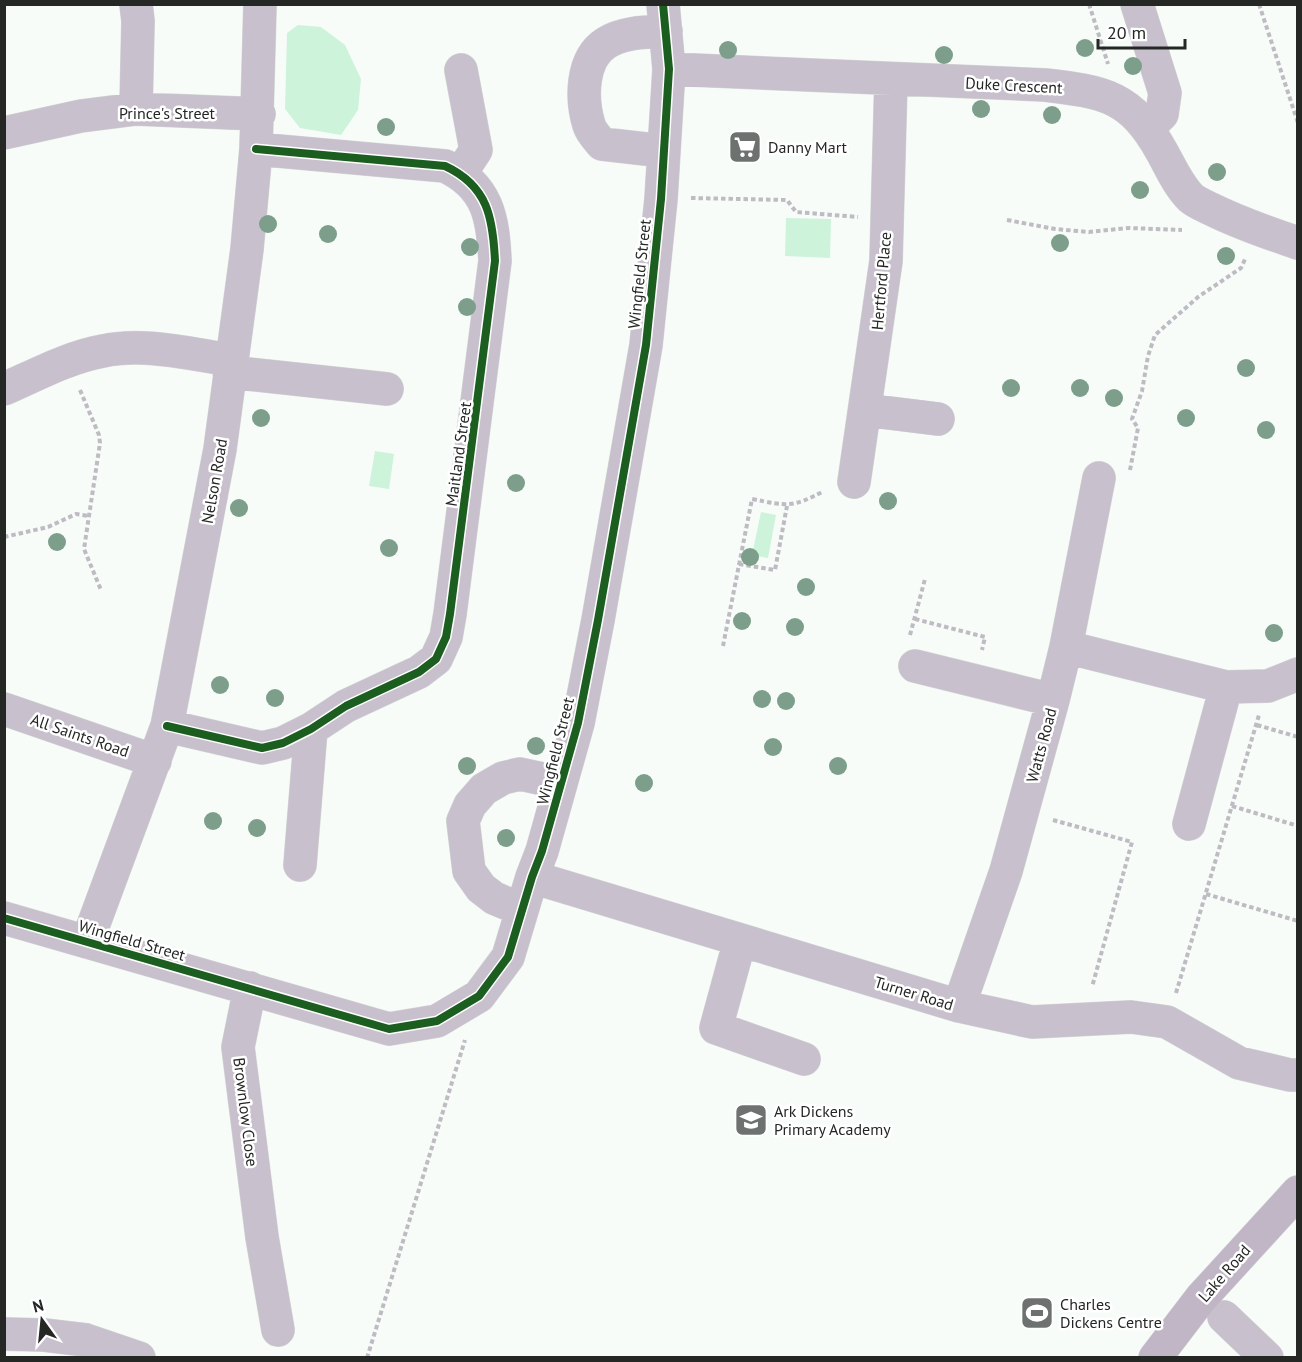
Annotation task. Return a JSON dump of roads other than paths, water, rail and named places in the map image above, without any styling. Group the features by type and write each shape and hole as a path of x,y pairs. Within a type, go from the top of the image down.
{"main road":[{"name":"Lake Road","path":"1155,1358 1201,1298 1298,1192"}],"street":[{"path":"136,4 136,109"},
{"name":"Nelson Road","path":"87,942 167,726 220,448 247,249 259,114 260,4"},
{"path":"1137,4 1166,93 1162,114 1148,128"},
{"path":"663,151 602,144 589,127 584,90 593,54 607,42 664,18"},
{"name":"Wingfield Street","path":"4,918 389,1029 437,1021 479,996 508,957 542,851 578,723 646,345 661,199 669,69 664,18"},
{"name":"Duke Crescent","path":"669,69 1045,85 1074,88 1105,96 1126,106 1148,128 1179,184 1193,200 1235,221 1298,243"},
{"path":"256,149 445,166 461,173 476,150 461,70"},
{"name":"Hertford Place","path":"841,485 865,410 886,261 891,79"},
{"name":"Prince's Street","path":"4,133 81,116 136,109 259,114"},
{"name":"Maitland Street","path":"167,726 262,748 284,743 311,729 346,706 419,672 436,659 446,637 495,261 494,231 487,206 476,188 461,173"},
{"path":"4,389 73,359 104,350 143,347 230,366 387,389"},
{"path":"865,410 938,419"},
{"name":"Watts Road","path":"959,1006 1006,872 1112,476"},
{"path":"1066,647 1226,687 1283,680"},
{"path":"915,666 1053,700"},
{"path":"1189,824 1226,687"},
{"name":"All Saints Road","path":"4,709 155,760"},
{"path":"300,865 311,729"},
{"path":"522,910 494,898 481,888 469,871 463,821 470,805 484,789 503,778 520,774 561,783"},
{"name":"Turner Road","path":"532,877 959,1006 1032,1022 1131,1017 1167,1022 1239,1063 1298,1075"},
{"path":"740,940 716,1028 804,1059"},
{"name":"Brownlow Close","path":"250,988 238,1047 262,1237 278,1330"},
{"path":"1224,1317 1266,1358"},
{"path":"4,1334 44,1335 86,1340 137,1357"}],"place":[{"name":"Danny Mart","path":"745,147"},
{"name":"Ark Dickens Primary Academy","path":"751,1120"},
{"name":"Charles Dickens Centre","path":"1037,1313"}]}
